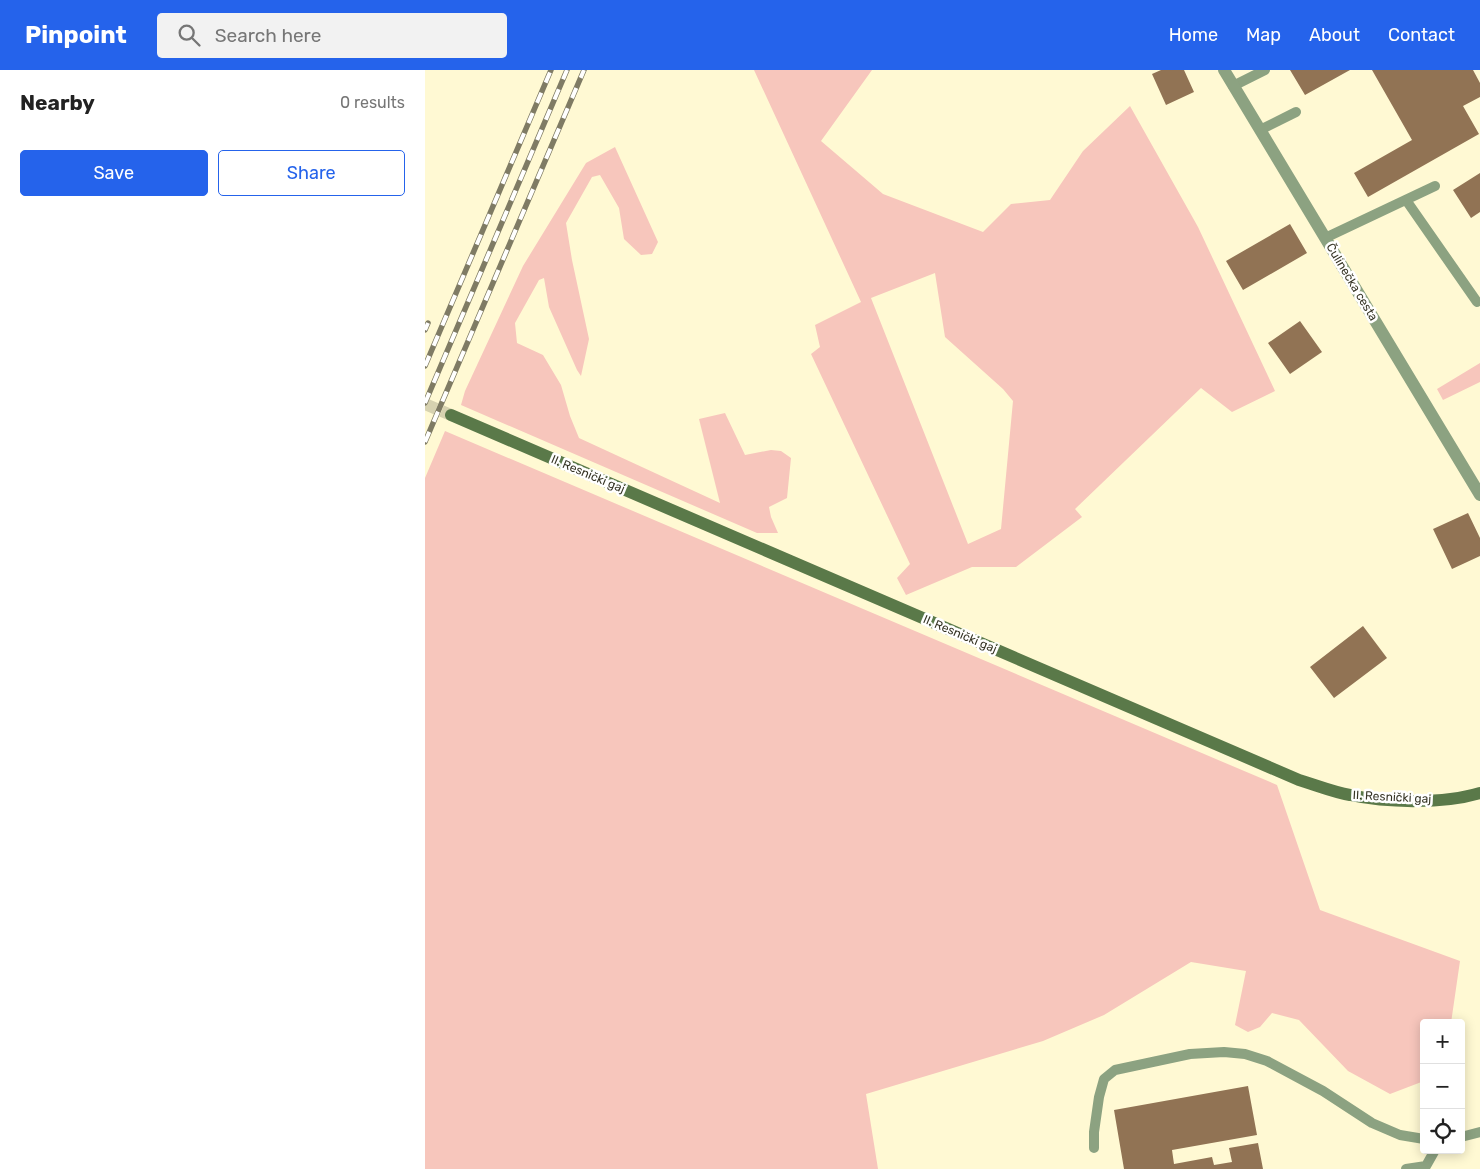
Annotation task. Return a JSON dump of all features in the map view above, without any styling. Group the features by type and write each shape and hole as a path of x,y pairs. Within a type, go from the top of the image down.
{"street":[{"name":"Čulinečka cesta","path":"1224,70 1480,495"},
{"name":"II. Resnički gaj","path":"451,415 1299,780 1350,795 1381,799 1430,801 1468,797 1480,793"}],"lane":[{"path":"1233,86 1265,70"},
{"path":"1260,130 1296,112"},
{"path":"1325,238 1435,186"},
{"path":"1406,200 1477,302"},
{"path":"1095,1148 1099,1097 1104,1079 1115,1070 1190,1054 1224,1052 1245,1054 1267,1061 1323,1091 1372,1123 1400,1135 1420,1138"},
{"path":"1465,1136 1480,1132"},
{"path":"1406,1169 1426,1166 1433,1154"}],"shaded area":[{"path":"754,70 872,70 821,141 883,194 983,232 1011,204 1050,200 1083,151 1130,106 1198,227 1275,391 1232,412 1201,388 1075,509 1082,517 1016,567 972,567 906,595 897,578 910,564 811,354 820,347 815,325 861,302","holes":["935,273 945,337 1003,389 1013,401 1001,529 968,544 871,298"]},
{"path":"615,147 658,242 652,254 641,255 624,239 619,208 600,175 592,177 566,223 589,339 581,376 549,307 544,278 539,280 515,323 517,343 543,355 561,385 579,438 720,503 699,419 725,413 745,455 771,450 781,451 791,458 787,498 769,507 778,533 757,533 461,405 465,391 523,266 586,163"},
{"path":"1480,363 1480,382 1443,400 1437,389"},
{"path":"445,431 1277,785 1320,910 1460,961 1452,1019 1420,1019 1420,1083 1390,1094 1348,1071 1299,1020 1272,1013 1260,1027 1248,1032 1235,1025 1246,971 1191,962 1104,1015 1043,1041 866,1094 878,1169 425,1169 425,478"}],"building":[{"path":"1161,70 1184,70 1194,92 1166,105 1152,74"},
{"path":"1290,70 1350,70 1305,95"},
{"path":"1372,70 1473,70 1480,83 1480,97 1463,106 1479,134 1368,197 1354,173 1412,140"},
{"path":"1480,173 1480,212 1471,218 1453,190"},
{"path":"1290,224 1307,253 1243,290 1226,261"},
{"path":"1300,321 1322,352 1290,374 1268,343"},
{"path":"1468,513 1480,538 1480,556 1452,569 1433,529"},
{"path":"1363,626 1387,658 1334,698 1310,667"},
{"path":"1248,1086 1257,1135 1172,1150 1174,1164 1212,1157 1214,1165 1232,1162 1229,1148 1258,1143 1263,1169 1124,1169 1114,1110"}],"tunnel":[{"path":"425,404 451,415"}],"railway":[{"path":"425,366 551,70"},
{"path":"425,403 567,70"},
{"path":"425,442 584,70"},
{"path":"425,330 428,323"}]}
